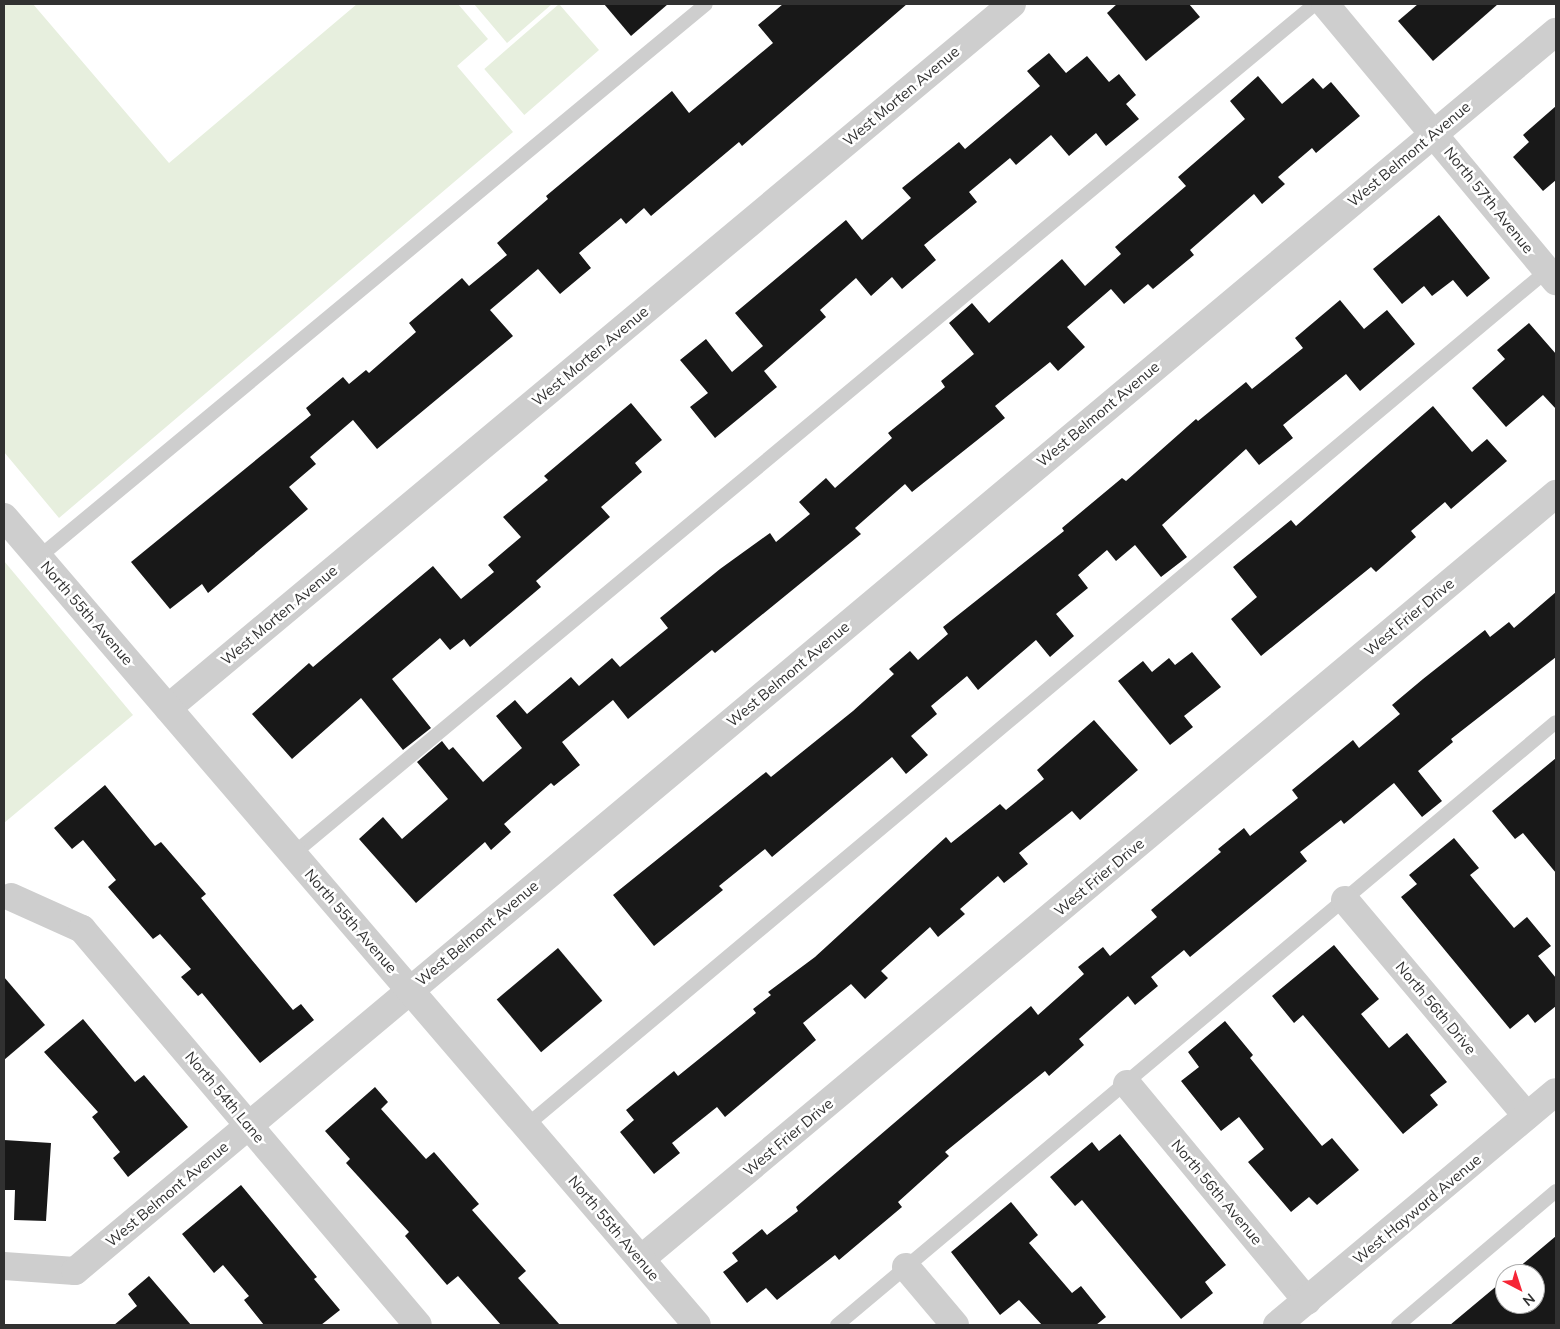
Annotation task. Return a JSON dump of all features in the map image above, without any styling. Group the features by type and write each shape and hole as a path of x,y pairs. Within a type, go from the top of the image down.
{"street":[{"name":"West Morten Avenue","path":"168,708 1012,4"},
{"name":"North 57th Avenue","path":"1325,4 1553,272"},
{"name":"West Belmont Avenue","path":"4,1266 75,1270 1556,32"},
{"name":"West Frier Drive","path":"641,1260 1556,494"},
{"name":"North 55th Avenue","path":"4,516 528,1125 697,1325"},
{"name":"North 54th Lane","path":"11,897 82,929 418,1325"},
{"name":"North 56th Drive","path":"1345,900 1527,1116"},
{"name":"North 56th Avenue","path":"1127,1084 1307,1301"},
{"name":"West Hayward Avenue","path":"1277,1325 1556,1092"},
{"path":"906,1267 955,1325"}],"lane":[{"path":"39,558 706,4"},
{"path":"293,854 1316,4"},
{"path":"528,1125 1553,272"},
{"path":"837,1325 1127,1084 1556,722"},
{"path":"1398,1325 1556,1191"}],"green space":[{"path":"4,4 33,4 169,163 357,4 458,4 488,39 457,66 513,132 59,518 4,452"},
{"path":"474,4 552,4 507,43"},
{"path":"559,4 599,50 524,115 484,69"},
{"path":"4,561 133,715 4,823"}],"building":[{"path":"604,4 668,4 631,36"},
{"path":"783,4 907,4 742,146 739,142 651,216 644,208 626,224 621,218 579,253 591,268 560,294 538,269 490,310 513,336 377,449 353,420 310,457 316,464 289,487 308,509 208,593 202,584 170,609 131,562 311,415 306,408 343,377 349,384 366,370 369,373 416,332 409,323 462,278 469,286 507,255 497,243 548,199 546,196 672,91 689,113 773,43 758,25"},
{"path":"1117,4 1189,4 1200,17 1146,61 1107,13"},
{"path":"1418,4 1498,4 1433,61 1398,21"},
{"path":"1049,53 1066,73 1087,56 1109,82 1119,74 1136,95 1126,104 1139,119 1106,146 1096,133 1069,156 1051,135 1016,165 1010,158 969,192 977,202 924,245 936,260 902,289 892,277 871,296 856,278 820,310 826,317 764,371 777,387 715,438 690,407 708,393 680,360 706,339 732,372 763,346 735,313 846,220 862,240 911,198 902,188 959,142 965,149 1040,86 1027,71"},
{"path":"1258,76 1282,104 1313,78 1323,89 1331,82 1360,116 1316,153 1312,148 1278,177 1285,184 1262,204 1254,194 1190,250 1194,255 1153,289 1148,284 1124,304 1111,289 1067,327 1085,347 1058,371 1050,362 995,406 1005,418 912,492 905,484 855,528 861,534 715,653 712,650 628,719 613,700 562,742 580,765 554,786 551,783 504,824 511,832 491,850 485,842 416,903 359,839 383,817 402,839 448,799 417,762 442,741 449,750 453,747 483,782 522,748 496,716 515,700 527,714 571,677 579,686 612,658 620,667 668,628 660,618 720,569 770,533 776,542 810,514 799,502 826,478 835,488 892,438 888,433 945,387 941,381 974,354 949,323 972,303 989,323 1062,259 1085,286 1121,254 1115,247 1186,186 1178,177 1245,119 1230,101"},
{"path":"1556,106 1556,180 1543,191 1513,157 1529,142 1523,135"},
{"path":"1439,215 1490,278 1467,297 1453,280 1432,296 1424,286 1402,304 1373,269"},
{"path":"1340,300 1364,329 1387,310 1415,344 1360,391 1346,374 1283,425 1293,438 1259,465 1246,449 1162,525 1187,557 1161,577 1135,545 1116,561 1107,550 1078,575 1088,588 1056,614 1074,636 1050,657 1036,640 978,690 967,676 931,706 937,714 911,736 928,755 906,774 892,757 772,857 765,849 719,886 723,890 654,946 613,895 766,772 771,777 853,711 894,674 889,669 910,651 918,660 948,634 943,627 1064,531 1062,528 1122,478 1126,481 1196,419 1198,421 1246,382 1252,389 1303,348 1295,338"},
{"path":"1529,323 1556,354 1556,409 1543,395 1506,427 1472,388 1505,359 1497,350"},
{"path":"631,403 662,440 635,463 642,472 601,507 610,517 536,581 541,587 470,647 464,639 450,650 440,638 392,679 431,728 403,750 361,698 292,759 252,714 309,663 313,667 433,566 461,599 494,572 488,565 521,537 503,517 548,480 544,476"},
{"path":"1433,406 1472,452 1487,439 1507,461 1451,509 1445,502 1411,531 1416,537 1376,572 1371,567 1261,656 1231,619 1257,597 1233,567 1291,520 1296,526"},
{"path":"1556,592 1556,657 1451,739 1453,742 1418,771 1442,801 1422,817 1394,783 1344,824 1341,820 1300,852 1307,861 1190,957 1184,950 1151,977 1158,986 1135,1005 1128,996 1079,1039 1084,1045 1049,1076 1045,1071 945,1152 949,1156 898,1202 902,1207 839,1260 835,1255 777,1300 766,1288 747,1303 723,1272 738,1261 732,1253 762,1229 767,1235 798,1211 796,1207 1031,1006 1038,1015 1084,974 1078,967 1103,947 1110,956 1157,917 1151,910 1221,852 1218,849 1244,828 1250,836 1298,798 1292,790 1353,740 1359,748 1400,714 1392,705 1423,679 1485,630 1490,637 1509,622 1514,628"},
{"path":"1192,652 1221,687 1184,716 1193,727 1170,745 1118,681 1143,661 1152,672 1169,658 1175,665"},
{"path":"1094,720 1138,770 1080,820 1072,811 1019,853 1028,864 1004,883 998,876 960,909 965,914 938,937 930,927 881,971 888,978 865,999 851,984 803,1023 816,1040 725,1117 717,1107 672,1143 680,1153 654,1174 620,1132 634,1120 626,1110 674,1071 678,1076 756,1013 753,1009 771,995 768,992 815,957 946,837 951,843 1000,804 1006,810 1044,779 1037,770"},
{"path":"1556,758 1556,873 1523,833 1515,839 1492,811"},
{"path":"105,785 155,846 161,842 206,894 201,898 293,1010 301,1004 314,1020 260,1063 202,993 198,996 181,977 191,969 160,934 153,939 108,887 116,880 83,840 72,849 54,828"},
{"path":"1454,838 1479,868 1470,875 1514,928 1527,917 1551,946 1538,956 1556,978 1556,1006 1535,1023 1528,1014 1510,1029 1401,897 1417,884 1409,875"},
{"path":"1334,945 1379,999 1361,1014 1389,1048 1407,1033 1447,1082 1430,1095 1438,1105 1403,1134 1303,1015 1294,1023 1272,996"},
{"path":"558,948 602,1001 541,1052 497,999"},
{"path":"4,977 45,1025 4,1060"},
{"path":"83,1019 135,1082 144,1075 188,1127 128,1177 113,1158 120,1152 92,1117 98,1112 44,1052"},
{"path":"1225,1021 1253,1055 1250,1058 1322,1146 1332,1138 1359,1170 1317,1205 1309,1197 1291,1212 1248,1162 1264,1149 1239,1117 1221,1131 1181,1081 1199,1067 1188,1052"},
{"path":"375,1087 388,1102 381,1109 426,1159 434,1152 479,1204 472,1210 526,1271 518,1278 560,1325 501,1325 458,1276 447,1285 405,1236 409,1232 346,1163 350,1159 325,1131"},
{"path":"1120,1134 1226,1265 1205,1282 1213,1293 1181,1319 1082,1200 1075,1206 1050,1177 1092,1142 1099,1151"},
{"path":"4,1140 51,1143 46,1221 14,1220 15,1190 4,1190"},
{"path":"241,1185 317,1277 314,1279 340,1310 321,1325 264,1325 244,1300 249,1296 223,1265 214,1273 182,1234"},
{"path":"1011,1202 1038,1235 1029,1243 1072,1293 1081,1286 1106,1317 1096,1325 1042,1325 1019,1300 1000,1315 951,1252"},
{"path":"1556,1236 1556,1325 1450,1325 1495,1287 1495,1314 1545,1314 1545,1264 1523,1264"},
{"path":"149,1276 191,1325 114,1325 137,1306 128,1294"}]}
